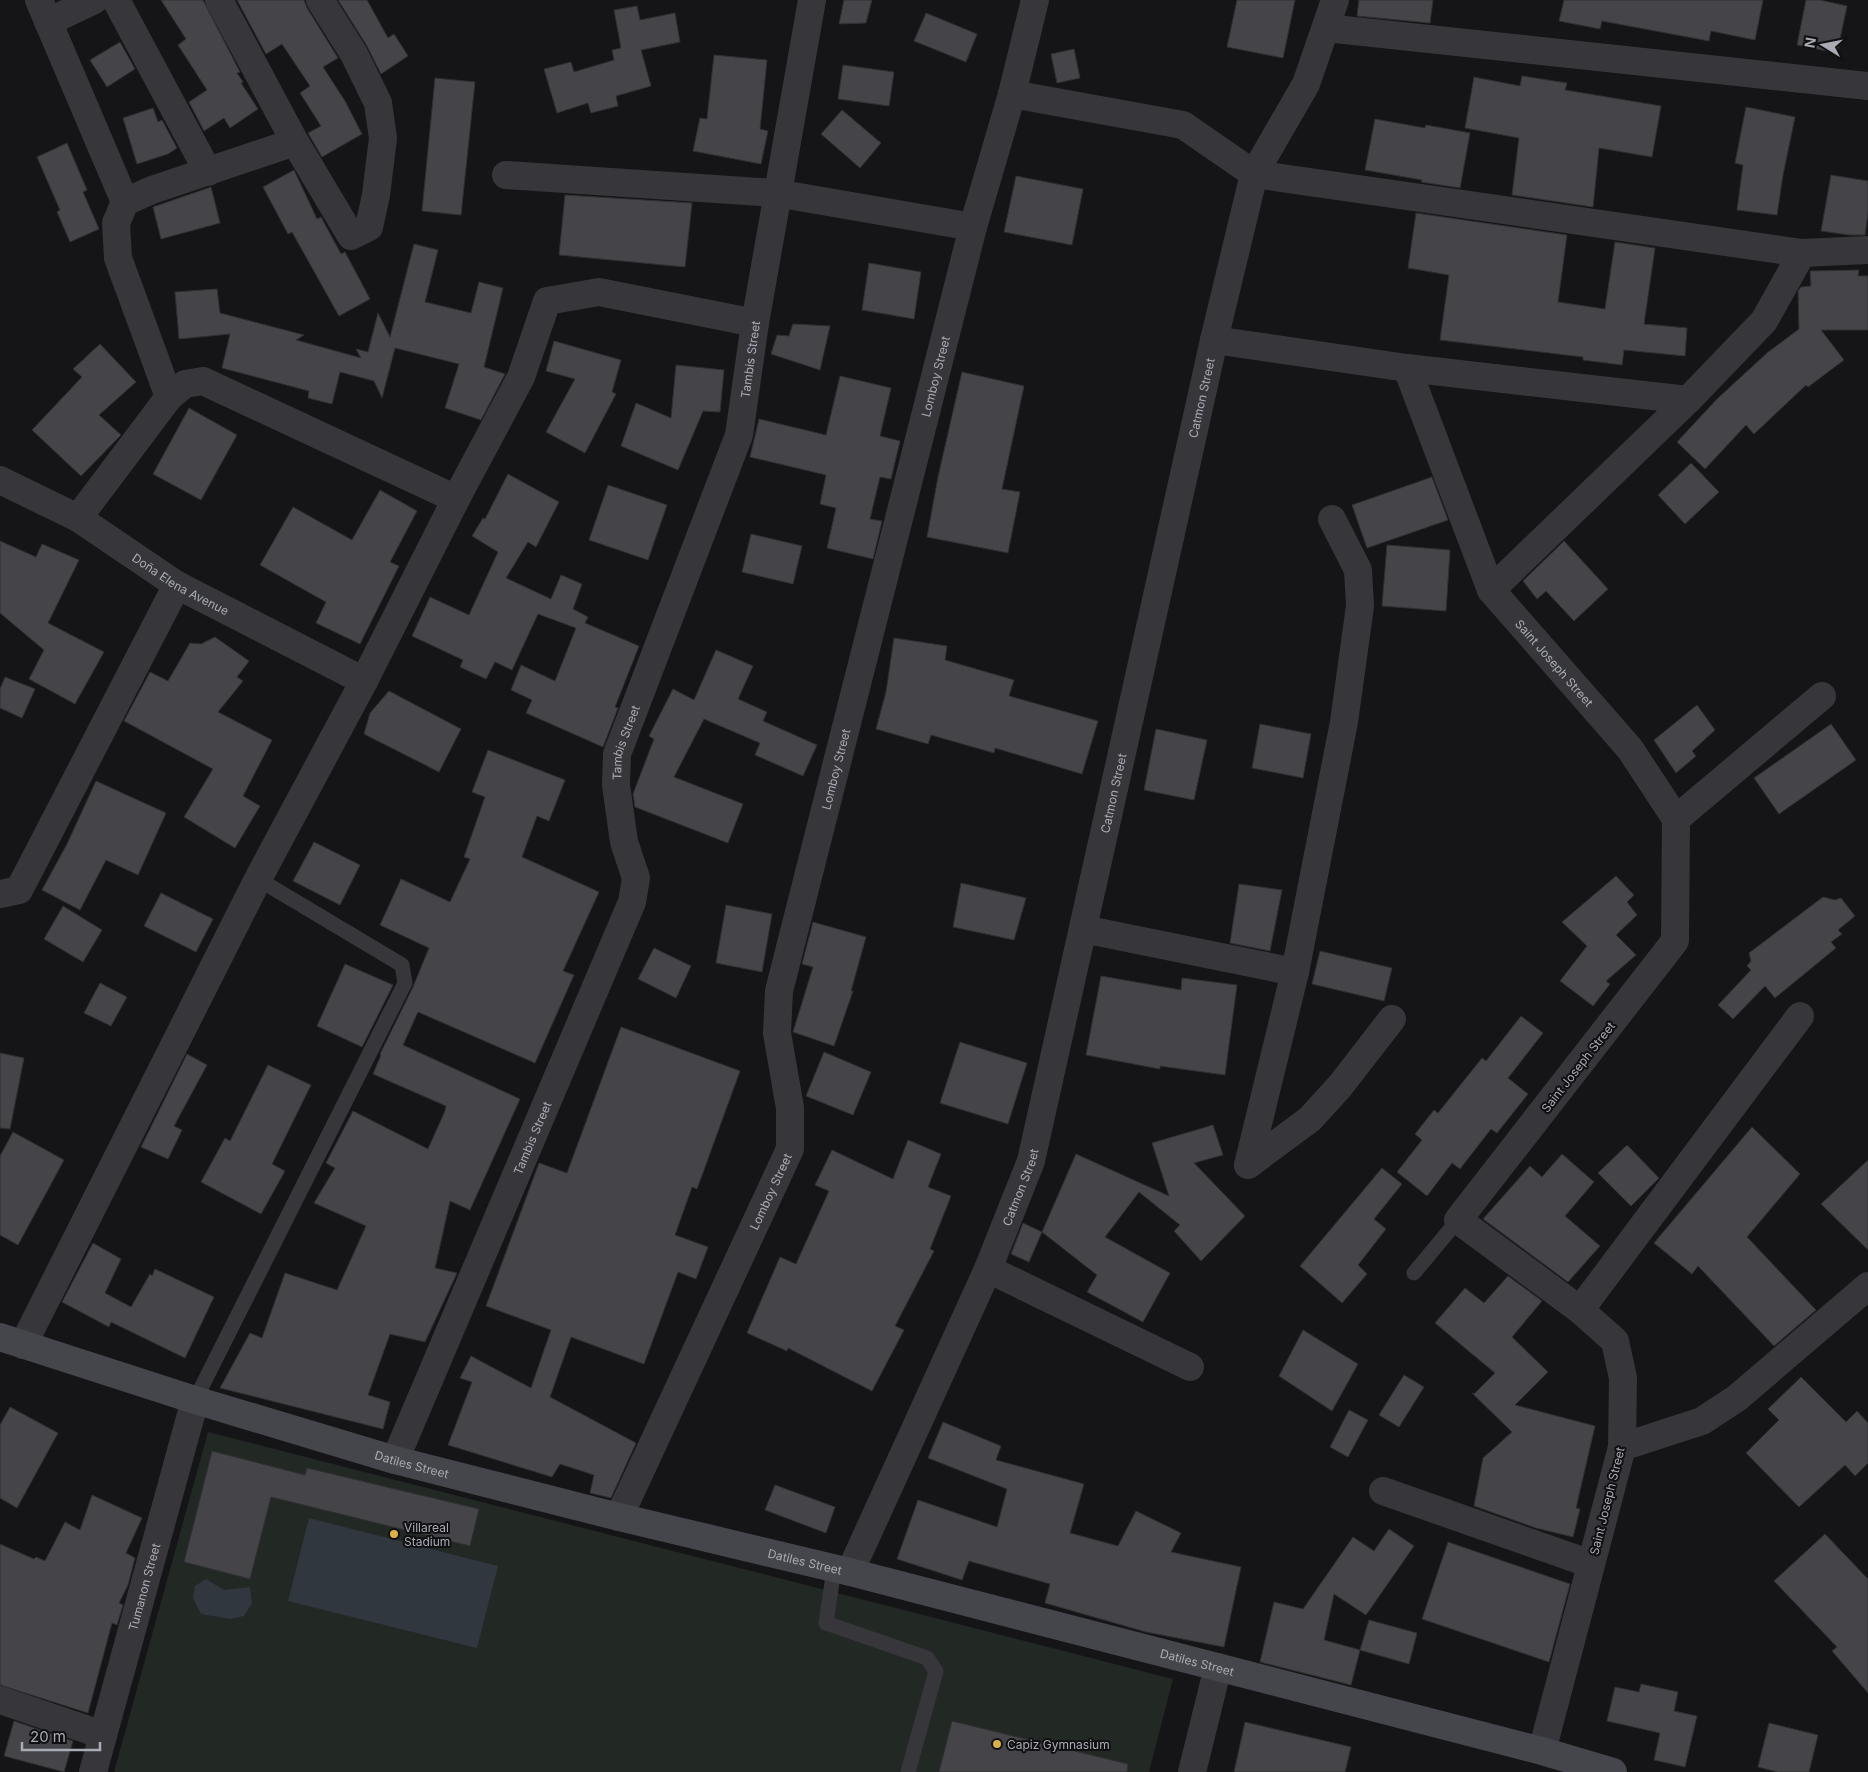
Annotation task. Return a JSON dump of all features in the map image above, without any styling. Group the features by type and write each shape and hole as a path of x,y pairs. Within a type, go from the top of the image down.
{"main road":[{"name":"Datiles Street","path":"11,1341 195,1400 395,1460 619,1517 842,1570 1542,1751 1613,1772"}],"street":[{"path":"94,0 43,11 126,202"},
{"path":"116,0 208,172"},
{"path":"219,0 295,142 351,236 369,227 376,195 383,138 378,103 354,54 320,0"},
{"name":"Tambis Street","path":"395,1460 632,902 636,878 624,842 616,785 617,754 739,435 776,193 812,0"},
{"name":"Lomboy Street","path":"619,1517 790,1149 790,1108 777,1033 779,991 973,227 1012,94 1035,0"},
{"name":"Catmon Street","path":"842,1570 988,1269 1031,1161 1214,340 1254,174 1306,84 1335,0"},
{"path":"1326,28 1868,86"},
{"path":"1012,94 1183,125 1254,174 1802,253 1868,250"},
{"path":"170,397 118,258 116,223 126,202 152,190 295,142"},
{"path":"506,174 776,193 973,227"},
{"path":"1491,590 1688,400 1764,320 1802,253"},
{"path":"11,1341 364,681 456,499 521,377 547,301 599,292 755,323"},
{"path":"1214,340 1408,368 1688,400"},
{"name":"Saint Joseph Street","path":"1408,368 1491,590 1630,749 1676,819 1676,941 1458,1220 1580,1310 1615,1341 1622,1378 1622,1447 1542,1751"},
{"path":"78,518 170,397 185,384 203,380 456,499"},
{"name":"Doña Elena Avenue","path":"0,480 78,518 177,585 364,681"},
{"path":"1332,519 1358,570 1360,606 1344,722 1295,972 1248,1165 1310,1119 1340,1086 1392,1018"},
{"path":"0,894 19,890 177,585"},
{"path":"1676,819 1822,696"},
{"path":"1083,929 1295,972"},
{"path":"1580,1310 1800,1016"},
{"path":"988,1269 1190,1367"},
{"path":"1622,1447 1702,1421 1737,1398 1868,1286"},
{"name":"Tumanon Street","path":"93,1772 195,1400"},
{"path":"1383,1491 1592,1564"},
{"path":"1192,1772 1218,1667"},
{"path":"0,1700 103,1735"}],"lane":[{"path":"195,1400 405,983 402,965 258,879"},
{"path":"1414,1273 1458,1220"},
{"path":"842,1570 826,1623 927,1658 936,1671 908,1772"}],"shaded area":[{"name":"Villareal Stadium","path":"208,1432 1173,1679 1149,1772 114,1772"},
{"path":"309,1518 498,1566 477,1648 288,1601"},
{"path":"206,1579 224,1590 250,1587 252,1603 244,1616 230,1619 201,1614 193,1598 195,1586"}],"building":[{"path":"161,0 203,0 240,72 237,73 243,82 241,83 258,109 230,128 224,118 204,131 189,102 207,90 178,45 186,39"},
{"path":"237,0 304,0 338,58 323,67 345,101 362,134 322,157 308,133 321,126 300,93 310,86 282,44 266,54"},
{"path":"338,0 367,0 388,38 394,34 408,56 381,74 367,46"},
{"path":"844,0 872,0 866,23 839,24"},
{"path":"1237,0 1295,0 1283,58 1227,47"},
{"path":"1359,0 1433,0 1430,23 1357,16"},
{"path":"1564,0 1763,0 1755,40 1711,31 1709,41 1602,21 1600,29 1559,21"},
{"path":"1806,0 1820,0 1847,6 1837,53 1797,45"},
{"path":"637,6 640,20 675,13 680,42 641,50 651,86 616,96 618,106 591,113 588,103 557,113 544,69 571,62 574,72 614,60 612,50 621,48 614,10"},
{"path":"926,13 977,34 966,62 914,41"},
{"path":"120,42 135,69 107,87 90,60"},
{"path":"1074,49 1080,78 1057,83 1051,54"},
{"path":"714,55 767,60 760,129 768,131 761,164 693,151 700,118 707,119"},
{"path":"843,65 894,72 889,106 838,99"},
{"path":"1522,76 1567,83 1565,90 1661,106 1652,157 1599,148 1593,207 1512,195 1519,138 1465,128 1474,77 1520,86"},
{"path":"435,78 475,82 461,215 422,211"},
{"path":"1746,107 1795,117 1777,215 1737,210 1743,165 1735,163"},
{"path":"153,108 158,122 162,120 177,148 168,154 137,164 123,118"},
{"path":"842,110 881,143 860,168 821,134"},
{"path":"1375,119 1425,128 1426,125 1470,133 1460,188 1365,170"},
{"path":"67,143 87,190 83,192 99,229 70,242 57,212 60,210 37,157"},
{"path":"294,170 317,219 321,217 341,254 345,252 370,299 339,316 292,232 288,234 263,187"},
{"path":"1831,175 1868,181 1868,213 1865,235 1821,231"},
{"path":"1016,176 1083,189 1072,245 1004,232"},
{"path":"211,187 220,223 161,239 153,207"},
{"path":"565,195 692,203 685,267 559,255"},
{"path":"1416,213 1567,235 1558,302 1605,309 1615,242 1655,248 1644,324 1687,328 1685,356 1624,350 1622,365 1583,360 1583,357 1440,340 1449,275 1408,268"},
{"path":"414,244 438,250 425,302 471,313 479,282 503,288 484,367 505,374 481,420 445,408 459,364 395,348 382,398 374,381 340,372 332,404 308,398 309,391 222,368 230,334 179,339 175,292 217,289 220,313 304,335 296,340 361,358 356,349 368,352 378,313 390,337"},
{"path":"869,263 921,272 914,319 862,310"},
{"path":"1859,270 1858,276 1868,276 1868,330 1821,330 1844,360 1808,387 1806,385 1754,434 1746,425 1705,469 1677,442 1717,399 1767,353 1799,329 1798,291 1801,287 1811,286 1810,271"},
{"path":"793,324 830,326 820,370 771,354 777,335 789,336"},
{"path":"554,341 621,360 612,392 616,394 585,453 546,432 575,379 546,371"},
{"path":"100,344 136,382 99,415 121,435 81,476 32,430 82,377 73,369"},
{"path":"676,365 724,370 720,412 703,411 678,470 621,446 636,403 671,418"},
{"path":"962,372 1024,386 1002,489 1020,492 1008,553 927,537 938,477"},
{"path":"840,376 891,388 880,436 900,441 891,479 880,477 870,519 882,521 873,559 827,548 836,508 820,504 826,475 750,457 759,419 826,435"},
{"path":"189,408 237,435 201,500 153,474"},
{"path":"1691,463 1719,492 1685,524 1658,495"},
{"path":"508,474 559,502 536,547 528,542 506,578 551,599 561,575 582,584 573,609 588,617 585,623 639,646 615,707 618,708 603,747 526,713 532,700 511,690 521,665 555,681 576,628 538,614 512,670 495,662 486,679 460,667 463,660 412,636 430,597 469,615 498,552 472,536 483,518 485,519"},
{"path":"1432,477 1448,520 1367,548 1352,505"},
{"path":"608,485 667,505 648,560 589,540"},
{"path":"380,490 417,511 390,562 399,566 360,644 316,623 326,602 260,565 293,507 352,540"},
{"path":"751,534 802,546 793,584 742,572"},
{"path":"0,541 36,557 42,544 79,560 48,623 104,652 75,704 29,679 44,650 0,613"},
{"path":"1564,541 1608,589 1574,621 1546,591 1537,599 1523,581"},
{"path":"1387,545 1450,550 1446,611 1382,606"},
{"path":"215,637 249,661 237,677 243,681 218,712 272,740 243,796 260,806 235,848 184,817 213,769 124,721 150,672 168,681 190,643 201,644"},
{"path":"894,638 947,646 945,660 1014,680 1009,696 1098,721 1082,774 995,748 994,753 931,735 928,744 876,729 886,692"},
{"path":"716,650 753,666 738,699 767,712 763,721 817,745 803,776 755,755 760,743 704,719 674,777 743,804 728,843 635,807 633,794 654,739 649,736 673,689 694,700"},
{"path":"5,677 35,689 22,718 0,708 0,689"},
{"path":"389,691 461,729 439,772 364,734 370,713"},
{"path":"1697,705 1715,730 1692,751 1696,756 1676,773 1654,740"},
{"path":"1260,724 1311,734 1303,778 1252,768"},
{"path":"1831,724 1856,760 1779,814 1754,778"},
{"path":"1156,729 1207,740 1194,800 1144,790"},
{"path":"488,750 565,780 549,821 537,816 522,857 599,892 563,971 574,975 535,1063 418,1012 403,1045 520,1099 470,1210 450,1201 435,1268 457,1273 425,1342 390,1334 368,1395 390,1402 383,1429 220,1388 250,1333 262,1338 285,1273 337,1290 366,1226 314,1203 335,1168 326,1163 353,1111 428,1149 445,1111 446,1106 373,1074 380,1054 413,987 429,948 380,925 401,879 450,902 470,859 464,857 485,797 472,792"},
{"path":"96,781 166,813 138,875 106,860 80,910 42,890 67,844"},
{"path":"314,842 360,865 340,905 293,881"},
{"path":"1616,876 1634,895 1627,902 1637,915 1616,935 1636,955 1606,981 1610,984 1593,1006 1560,981 1587,946 1562,922"},
{"path":"961,883 1026,898 1014,940 953,927"},
{"path":"1239,884 1282,890 1270,951 1230,943"},
{"path":"161,893 213,919 196,952 144,926"},
{"path":"1823,897 1835,900 1841,898 1855,916 1838,930 1842,934 1831,942 1836,948 1775,998 1765,986 1733,1019 1718,1005 1751,970 1747,966 1751,961 1749,953"},
{"path":"726,905 772,914 762,972 716,963"},
{"path":"63,906 102,930 83,962 44,939"},
{"path":"813,922 866,937 851,991 853,991 834,1046 793,1032 813,967 802,964"},
{"path":"654,948 691,966 676,998 638,979"},
{"path":"1320,951 1392,968 1384,1001 1312,984"},
{"path":"345,964 393,985 362,1047 317,1026"},
{"path":"1101,976 1181,990 1182,978 1237,985 1225,1075 1160,1066 1160,1069 1086,1055"},
{"path":"100,983 127,997 111,1026 84,1013"},
{"path":"1521,1016 1543,1033 1508,1078 1528,1094 1497,1133 1491,1129 1460,1169 1452,1163 1427,1196 1397,1172 1422,1140 1415,1134 1434,1110 1438,1113 1482,1058 1486,1061"},
{"path":"621,1027 740,1071 697,1189 692,1187 675,1235 708,1247 696,1279 678,1272 644,1364 571,1337 550,1397 636,1443 611,1498 590,1493 594,1475 560,1464 552,1477 448,1445 472,1382 460,1378 471,1356 531,1388 551,1330 486,1306 539,1163 567,1173"},
{"path":"960,1042 1027,1063 1008,1124 940,1103"},
{"path":"824,1052 871,1072 853,1115 806,1096"},
{"path":"0,1053 24,1058 10,1129 0,1128"},
{"path":"187,1054 207,1065 174,1126 182,1130 168,1159 141,1147"},
{"path":"268,1065 311,1085 272,1164 285,1171 261,1214 201,1182 225,1138 230,1141"},
{"path":"1213,1125 1223,1155 1194,1163 1245,1216 1201,1261 1174,1231 1180,1225 1139,1192 1105,1237 1170,1273 1143,1322 1087,1292 1097,1275 1042,1232 1076,1154 1169,1196 1152,1143"},
{"path":"1752,1127 1800,1174 1747,1237 1816,1310 1774,1346 1698,1266 1692,1274 1654,1243"},
{"path":"13,1132 64,1160 18,1245 0,1235 0,1156"},
{"path":"908,1140 941,1154 928,1187 951,1196 930,1249 934,1251 895,1326 904,1330 872,1391 788,1348 787,1351 747,1333 780,1257 796,1264 829,1191 815,1185 832,1150 893,1179"},
{"path":"1627,1145 1659,1178 1631,1206 1598,1173"},
{"path":"1562,1154 1594,1182 1565,1216 1600,1246 1568,1282 1483,1219 1530,1166 1542,1177"},
{"path":"1868,1160 1868,1250 1821,1204"},
{"path":"1382,1168 1402,1184 1374,1219 1386,1229 1358,1265 1367,1274 1342,1303 1300,1266"},
{"path":"1023,1223 1042,1232 1029,1262 1011,1254"},
{"path":"93,1243 121,1259 105,1293 131,1307 150,1274 152,1276 155,1269 214,1297 185,1358 111,1322 109,1327 62,1302"},
{"path":"1508,1276 1542,1301 1512,1337 1548,1372 1515,1405 1595,1426 1576,1508 1580,1509 1573,1537 1536,1528 1474,1506 1483,1458 1512,1432 1472,1393 1474,1394 1495,1373 1435,1323 1465,1288 1484,1303"},
{"path":"1303,1330 1358,1364 1332,1411 1279,1376"},
{"path":"1404,1375 1424,1387 1399,1427 1379,1415"},
{"path":"1801,1377 1846,1422 1857,1411 1868,1423 1868,1463 1855,1476 1845,1465 1799,1507 1746,1453 1779,1420 1768,1409"},
{"path":"10,1407 58,1433 17,1508 0,1498 0,1425"},
{"path":"1349,1410 1368,1420 1348,1457 1330,1447"},
{"path":"943,1422 1001,1446 996,1460 1084,1484 1070,1533 1118,1546 1136,1511 1181,1533 1171,1552 1241,1567 1224,1647 1146,1632 1045,1603 1050,1584 969,1561 962,1580 897,1559 918,1500 997,1527 1007,1489 928,1458"},
{"path":"212,1451 305,1475 307,1468 479,1509 470,1546 271,1497 250,1579 184,1562"},
{"path":"775,1485 835,1507 826,1533 765,1510"},
{"path":"92,1495 142,1518 126,1553 135,1558 128,1585 119,1603 123,1605 117,1625 112,1623 88,1713 0,1685 0,1544 34,1559 36,1557 45,1561 65,1522 80,1530"},
{"path":"1389,1529 1414,1546 1366,1615 1334,1594 1324,1640 1360,1650 1351,1685 1260,1662 1274,1602 1303,1609 1353,1537 1374,1551"},
{"path":"1825,1534 1868,1579 1868,1693 1832,1651 1837,1647 1774,1581"},
{"path":"1448,1542 1570,1584 1549,1662 1422,1619"},
{"path":"1369,1620 1417,1633 1409,1664 1360,1650"},
{"path":"1641,1684 1678,1692 1674,1711 1697,1716 1685,1767 1654,1760 1660,1733 1607,1721 1615,1687 1639,1692"},
{"path":"14,1721 73,1741 64,1772 4,1756"},
{"name":"Capiz Gymnasium","path":"952,1721 1128,1764 1127,1772 939,1772"},
{"path":"1245,1722 1351,1747 1345,1772 1234,1772"},
{"path":"1769,1723 1818,1735 1809,1772 1778,1772 1758,1767"}],"place":[{"name":"Villareal Stadium","path":"394,1534"},
{"name":"Capiz Gymnasium","path":"997,1744"}]}
